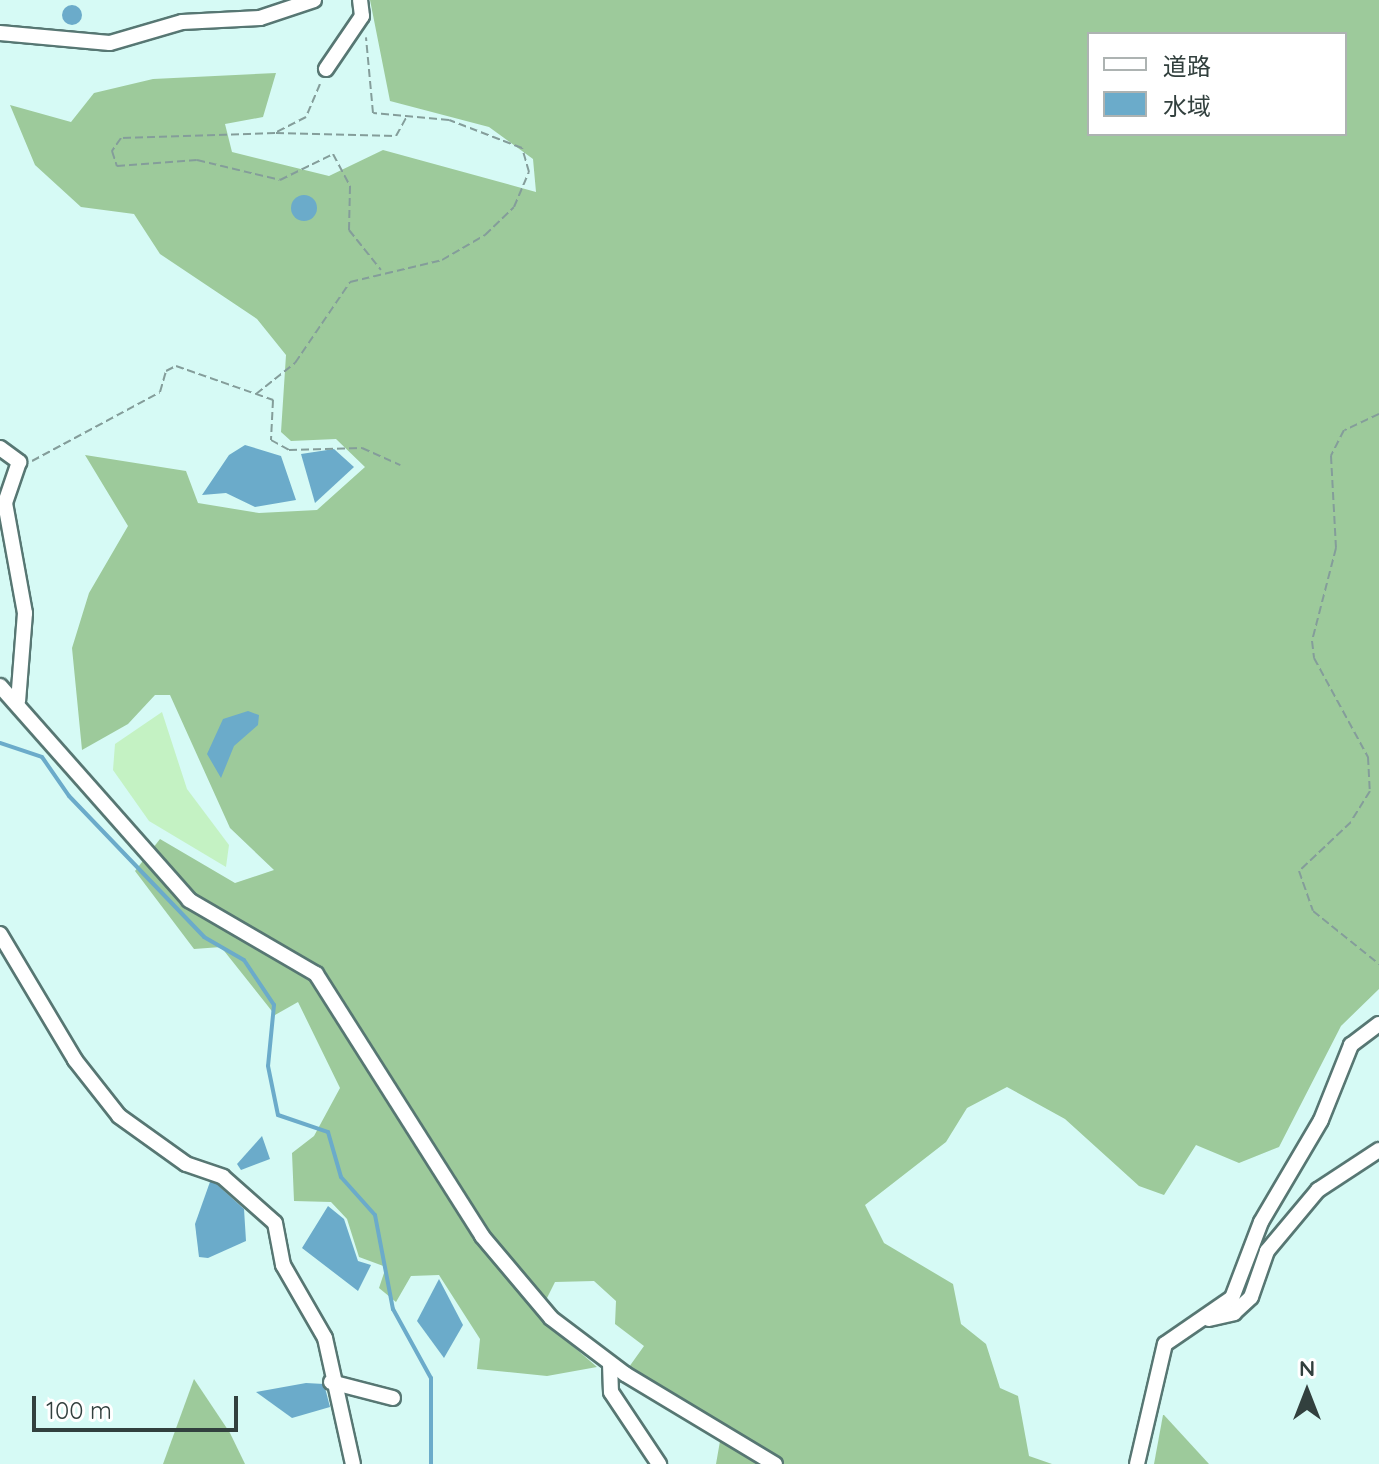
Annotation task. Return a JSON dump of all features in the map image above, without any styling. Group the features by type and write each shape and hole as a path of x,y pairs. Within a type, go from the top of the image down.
{"street":[{"path":"0,33 110,43 182,22 260,18 314,0"},
{"path":"326,69 362,16 360,0"},
{"path":"0,448 19,462 3,502 25,613 18,701"},
{"path":"0,686 18,701 189,900 316,974 482,1236 551,1318 610,1364 775,1464"},
{"path":"0,934 75,1060 119,1116 186,1164 223,1177 275,1223 283,1265 325,1338 331,1382 353,1464"},
{"path":"1137,1464 1155,1369 1185,1325 1232,1298 1261,1222 1321,1120 1351,1045 1379,1024"},
{"path":"1185,1325 1234,1313 1251,1297 1267,1251 1318,1190 1379,1150"},
{"path":"610,1364 611,1392 659,1464"},
{"path":"331,1382 393,1398"}],"path":[{"path":"256,394 295,363 350,282 382,271 442,260 485,235 514,207 529,172 522,148 449,120 373,113 362,16"},
{"path":"275,133 306,117 326,69"},
{"path":"382,271 349,230 350,186 333,154 280,180 197,160 117,166 112,151 121,138 275,133 396,136 407,116"},
{"path":"19,462 160,392 176,366 273,400 271,440 289,450 362,448 400,465"},
{"path":"1379,414 1344,430 1331,456 1336,548 1312,641 1314,658 1368,757 1370,791 1351,822 1299,871 1313,911 1379,964"}],"green space":[{"path":"370,0 1379,0 1379,989 1341,1026 1279,1147 1239,1163 1196,1145 1164,1195 1139,1186 1065,1119 1007,1087 967,1108 946,1142 865,1205 884,1243 953,1284 961,1324 986,1344 1000,1388 1018,1396 1029,1456 1052,1464 716,1464 723,1424 629,1367 644,1346 615,1324 616,1301 594,1281 555,1282 538,1316 597,1367 547,1376 477,1369 480,1339 439,1275 411,1276 396,1302 379,1288 386,1267 359,1257 347,1219 331,1202 294,1201 292,1153 314,1136 340,1088 298,1002 275,1015 221,947 194,949 135,871 160,839 235,883 274,870 230,828 170,695 155,695 128,724 82,750 72,648 89,593 128,526 85,455 186,471 198,503 259,513 317,510 365,467 336,439 291,441 281,432 286,355 257,319 160,254 134,214 81,207 35,165 10,105 71,122 94,93 153,79 276,73 263,117 225,124 232,152 329,176 383,150 536,192 533,159 489,127 390,101"},
{"path":"162,712 187,789 229,845 226,867 149,821 113,770 115,744"},
{"path":"194,1379 230,1433 245,1464 163,1464"},
{"path":"1164,1415 1209,1464 1154,1464"}],"water":[{"path":"72,5 79,8 82,15 79,22 72,25 65,22 62,15 65,8"},
{"path":"304,195 314,198 317,208 314,218 304,221 294,218 291,208 294,198"},
{"path":"245,445 281,456 296,500 255,507 226,493 202,495 229,455"},
{"path":"334,449 354,467 315,503 301,454"},
{"path":"248,711 259,715 258,725 234,746 221,778 207,754 223,719"},
{"path":"262,1136 270,1159 241,1170 237,1164"},
{"path":"211,1179 244,1209 246,1241 208,1258 199,1257 195,1224"},
{"path":"328,1206 344,1219 358,1261 371,1265 358,1291 302,1248"},
{"path":"439,1279 463,1325 444,1358 417,1321"},
{"path":"306,1383 324,1384 330,1407 292,1418 256,1392"}],"waterway":[{"path":"0,743 42,757 69,796 204,937 244,960 274,1005 268,1066 278,1115 328,1132 341,1177 375,1215 393,1309 431,1378 431,1464"}]}
